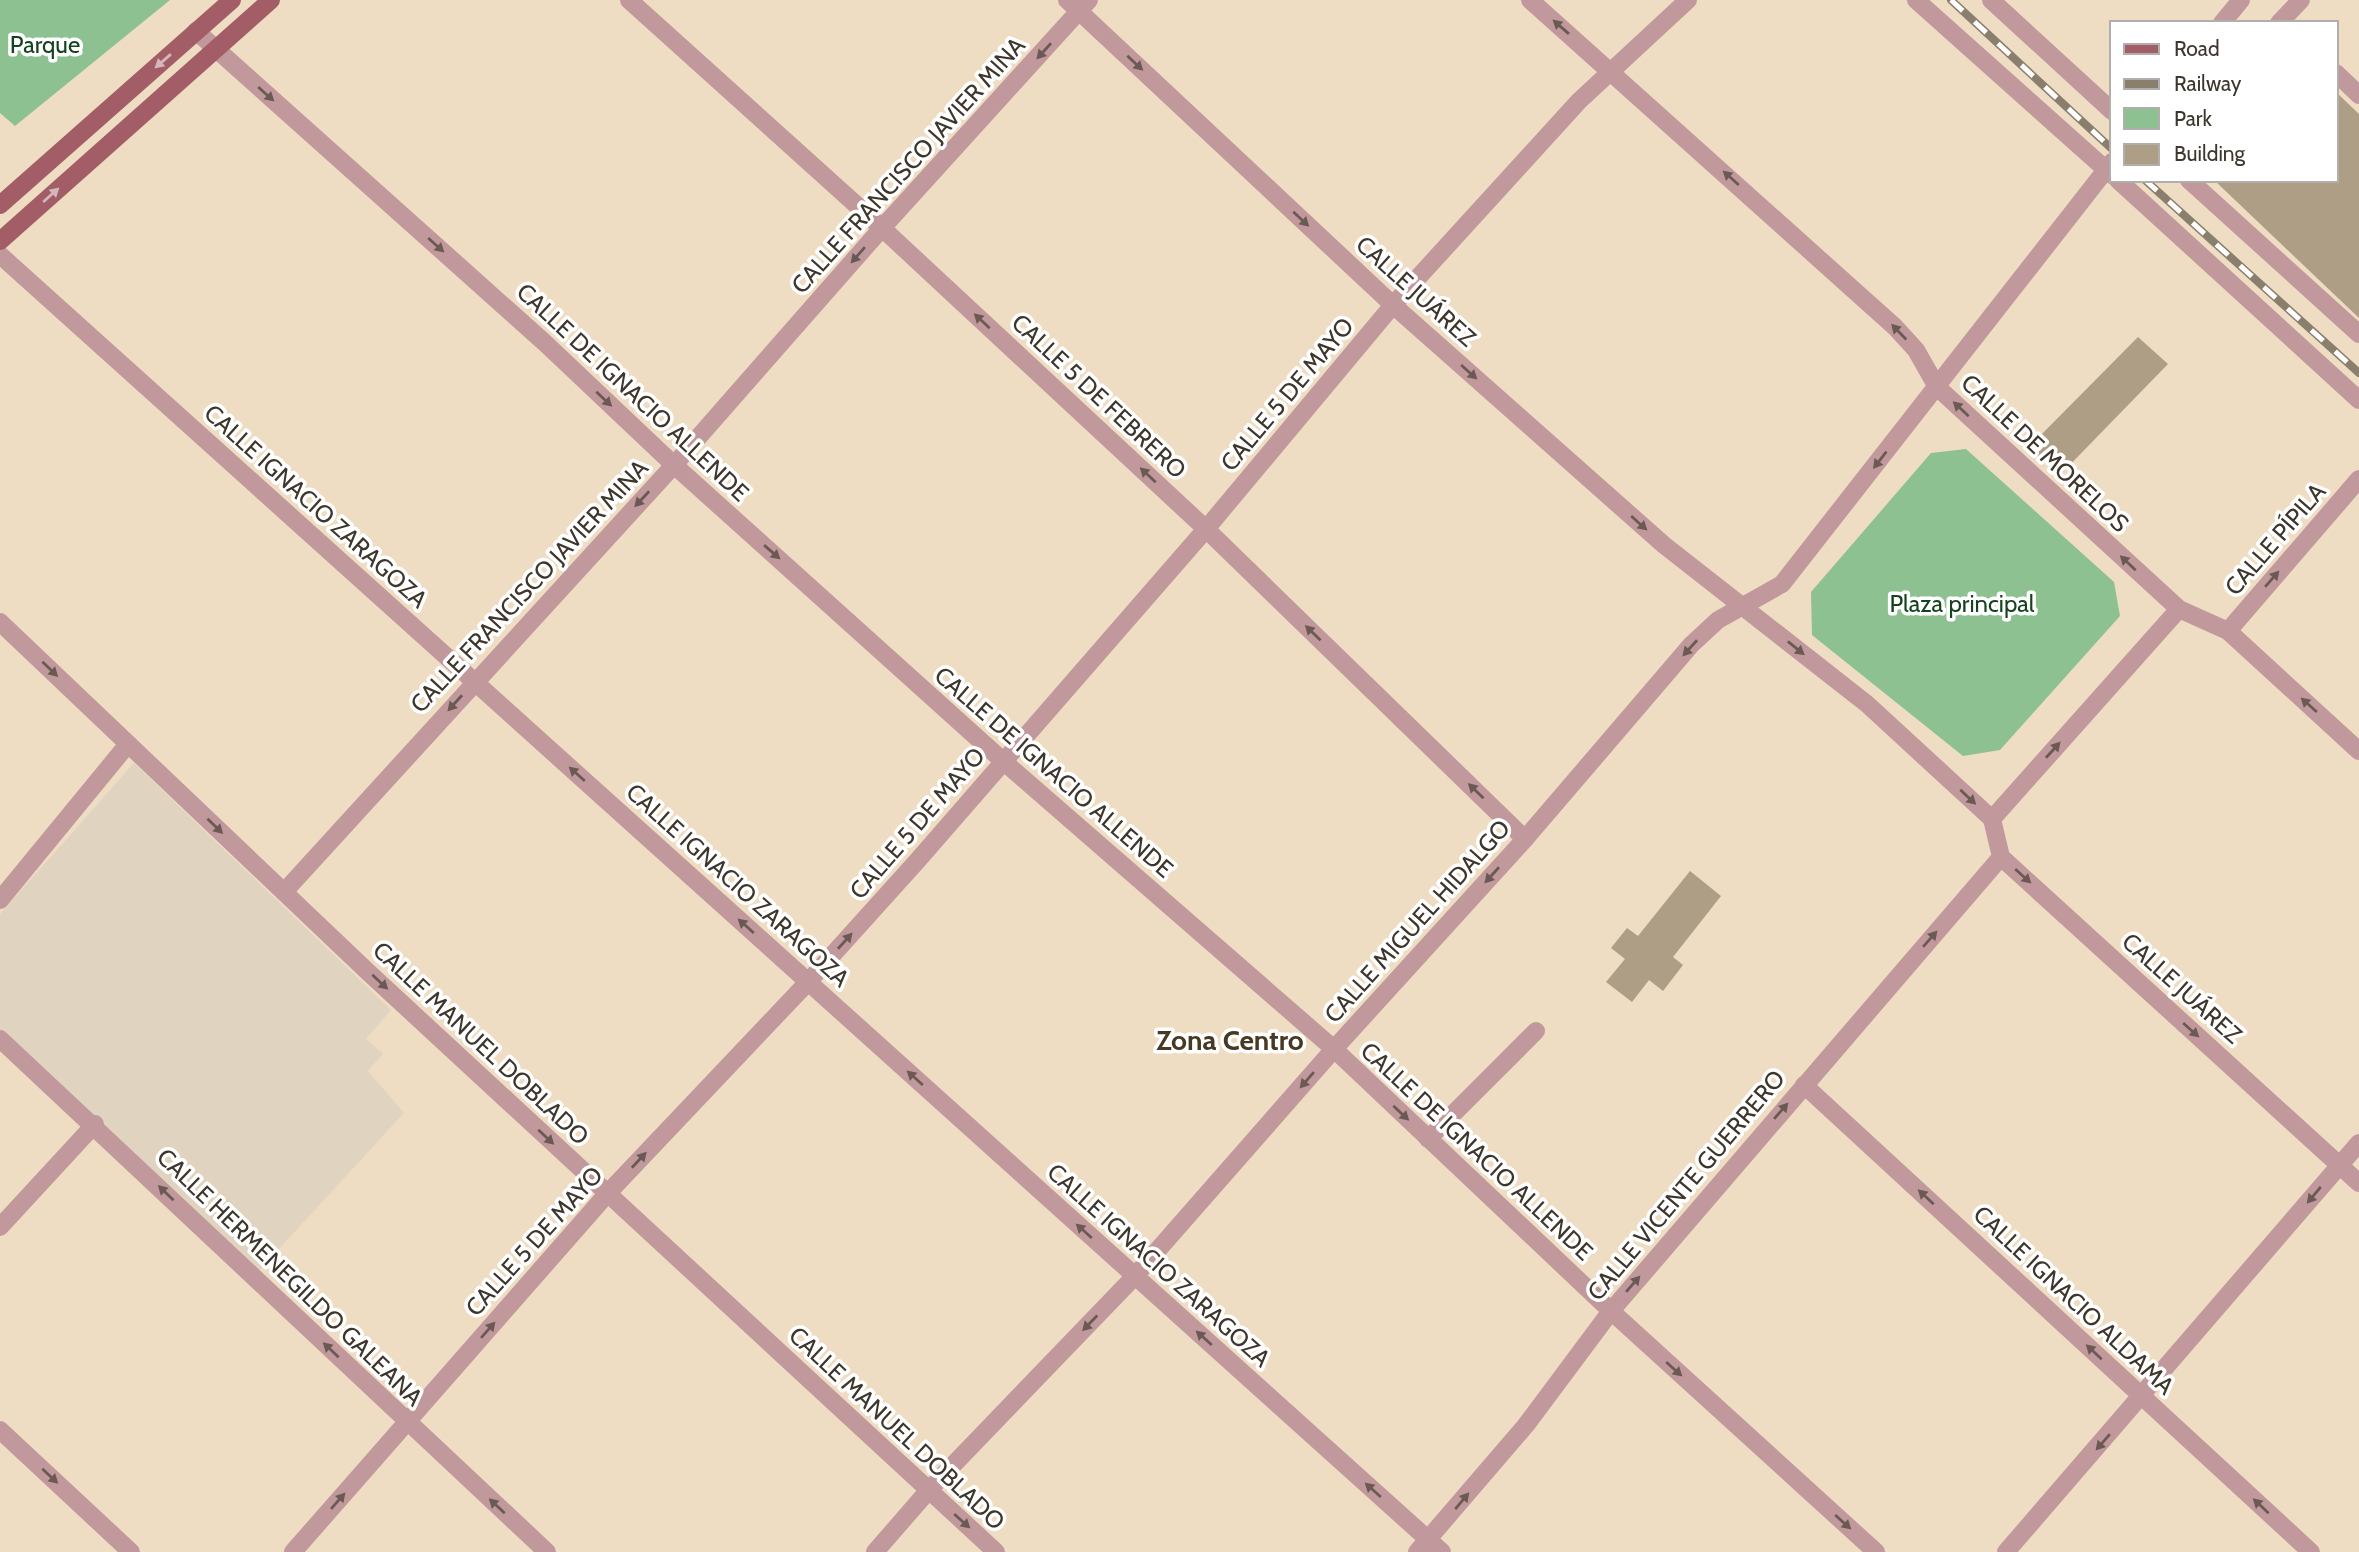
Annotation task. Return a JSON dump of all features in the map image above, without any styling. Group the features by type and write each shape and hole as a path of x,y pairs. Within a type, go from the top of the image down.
{"main road":[{"path":"0,205 232,0"},
{"path":"0,241 271,0"}],"street":[{"name":"CALLE 5 DE FEBRERO","path":"629,0 882,228 1206,529 1525,839"},
{"name":"CALLE DE MORELOS","path":"1530,0 1895,327 1916,350 1937,387 2179,609 2228,631 2359,751"},
{"name":"CALLE 5 DE MAYO","path":"293,1552 607,1194 808,982 1003,761 1206,529 1393,305 1579,101 1688,0"},
{"path":"1916,0 2110,170"},
{"path":"1991,0 2110,109"},
{"path":"2224,21 2241,0"},
{"path":"2282,21 2301,0"},
{"name":"CALLE FRANCISCO JAVIER MINA","path":"284,892 674,465 1079,4"},
{"name":"CALLE JUÁREZ","path":"1079,4 1393,305 1664,545 1867,704 1992,819"},
{"name":"CALLE DE IGNACIO ALLENDE","path":"196,31 545,343 674,465 1003,761 1334,1049 1611,1311 1876,1552"},
{"path":"2338,75 2359,95"},
{"path":"1937,387 2110,182"},
{"path":"2124,182 2359,400"},
{"path":"2191,182 2359,334"},
{"name":"CALLE IGNACIO ZARAGOZA","path":"0,255 1135,1276 1429,1548"},
{"name":"CALLE MIGUEL HIDALGO","path":"875,1552 928,1491 1135,1276 1334,1049 1525,839 1691,645 1718,620 1782,584 1937,387"},
{"name":"CALLE PÍPILA","path":"2228,631 2359,479"},
{"path":"2001,857 1992,819 2179,609"},
{"name":"CALLE MANUEL DOBLADO","path":"0,622 607,1194 996,1552"},
{"path":"0,900 128,744"},
{"name":"CALLE JUÁREZ","path":"2001,857 2359,1183"},
{"name":"CALLE VICENTE GUERRERO","path":"1429,1548 1611,1311 2001,857"},
{"path":"1428,1139 1536,1031"},
{"name":"CALLE HERMENEGILDO GALEANA","path":"0,1039 94,1124 547,1552"},
{"name":"CALLE IGNACIO ALDAMA","path":"1804,1084 2311,1552"},
{"path":"0,1227 94,1124"},
{"path":"2006,1552 2143,1397 2359,1143"},
{"path":"0,1430 131,1552"}],"shaded area":[{"path":"134,763 391,1010 366,1039 383,1054 368,1071 404,1113 255,1275 0,1033 0,914"}],"green space":[{"name":"Parque","path":"0,0 170,0 15,126 0,113"},
{"name":"Plaza principal","path":"1966,449 2114,582 2120,616 2000,750 1963,756 1812,635 1811,592 1931,453"}],"building":[{"path":"2338,94 2359,114 2359,318 2216,182 2338,182"},
{"path":"2138,337 2168,364 2059,476 2028,448"},
{"path":"1690,871 1721,896 1673,957 1683,965 1663,991 1649,980 1632,1002 1606,982 1625,959 1611,948 1627,928 1638,936"}],"railway":[{"path":"1951,0 2110,147"},
{"path":"2147,182 2359,373"}],"district":[{"name":"Zona Centro","path":"1230,1040"}]}
